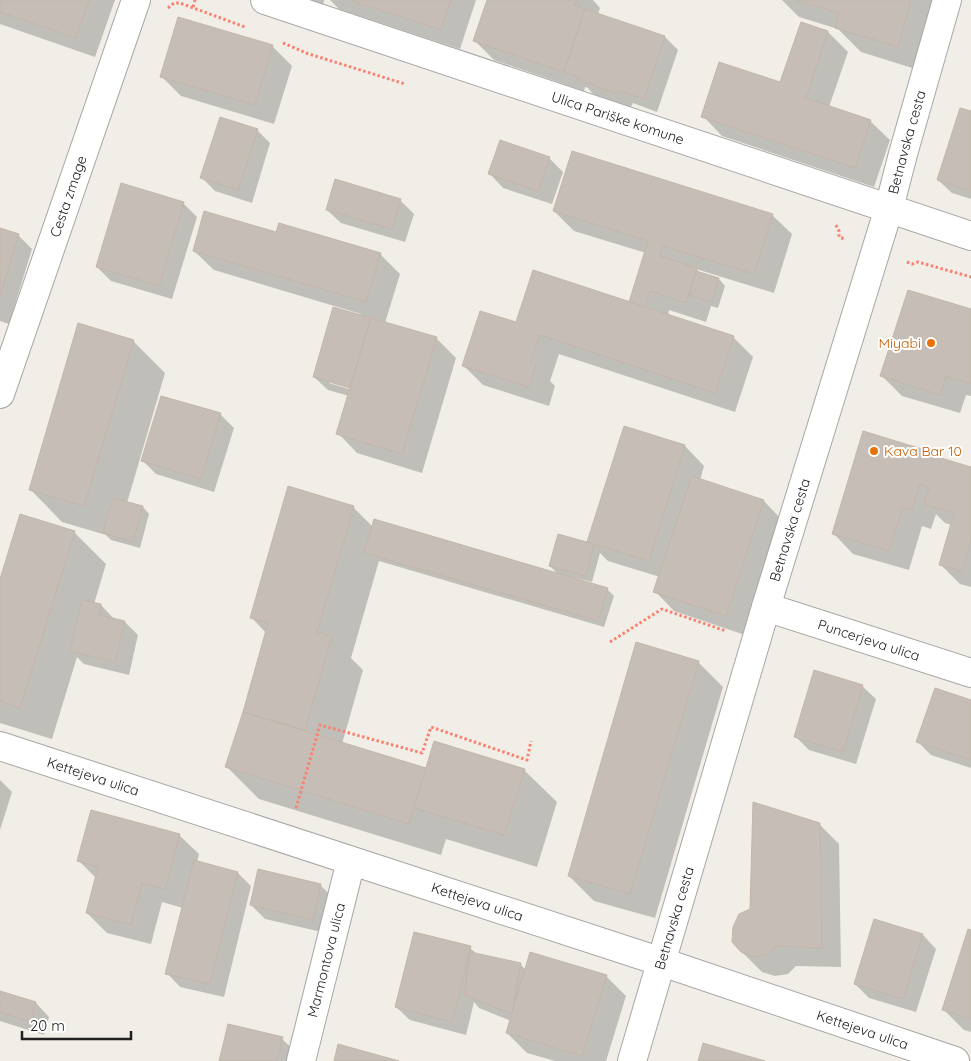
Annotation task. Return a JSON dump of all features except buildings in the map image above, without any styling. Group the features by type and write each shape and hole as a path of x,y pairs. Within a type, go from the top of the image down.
{"street":[{"name":"Cesta zmage","path":"0,394 136,0"},
{"name":"Ulica Pariške komune","path":"265,0 971,236"},
{"name":"Betnavska cesta","path":"632,1061 766,607 889,208 947,0"},
{"name":"Puncerjeva ulica","path":"766,607 971,673"},
{"name":"Kettejeva ulica","path":"0,746 662,962 955,1061"},
{"name":"Marmontova ulica","path":"301,1061 351,861"}],"path":[{"path":"193,7 195,0"},
{"path":"912,264 918,262 971,277"},
{"path":"610,642 662,609 726,631"},
{"path":"296,808 320,725 422,753 431,728 527,760 531,741"}],"place":[{"name":"Miyabi","path":"931,343"},
{"name":"Kava Bar 10","path":"874,451"}]}
